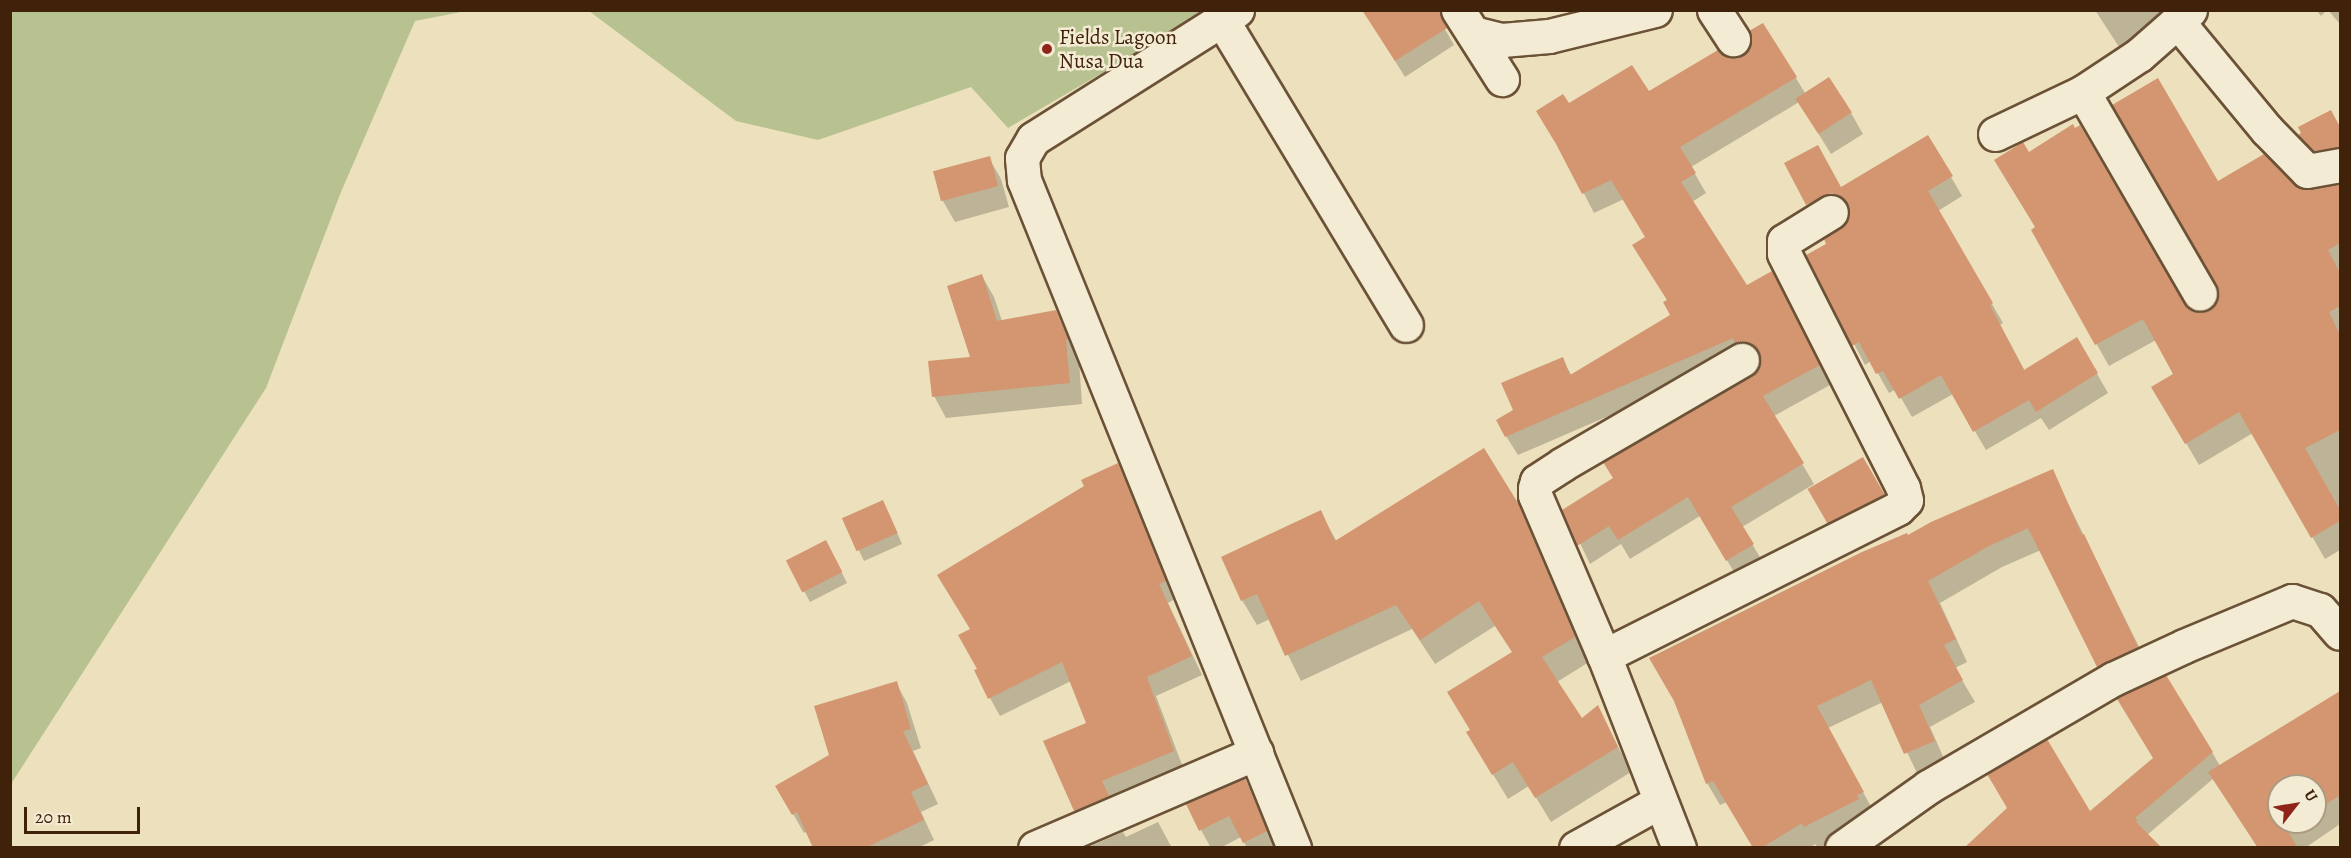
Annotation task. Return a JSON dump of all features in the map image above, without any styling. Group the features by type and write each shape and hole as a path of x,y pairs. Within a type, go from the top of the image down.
{"street":[{"path":"1466,22 1502,40 1549,36 1655,10"},
{"path":"1714,10 1733,39"},
{"path":"1294,848 1024,180 1022,158 1033,139 1230,15 1406,325"},
{"path":"1995,134 2083,92 2139,55 2184,16 2266,130 2307,171 2340,165"},
{"path":"1466,22 1502,79"},
{"path":"2083,92 2200,294"},
{"path":"1604,656 1898,508 1906,500 1903,488 1784,253 1784,241 1831,212"},
{"path":"1678,848 1604,656 1535,495 1535,485 1572,458 1742,360"},
{"path":"1842,848 1928,787 2113,679 2184,646 2292,602 2320,610 2340,633"},
{"path":"1035,848 1256,753"},
{"path":"1576,848 1659,802"}],"green space":[{"path":"11,10 466,11 415,21 341,192 266,388 11,784"},
{"path":"589,11 1208,11 1008,128 971,87 818,140 736,121"}],"building":[{"path":"1362,10 1439,10 1447,28 1395,61"},
{"path":"1763,23 1797,77 1680,147 1696,173 1681,182 1747,285 1772,271 1820,365 1763,396 1804,463 1731,507 1754,544 1726,561 1688,497 1618,540 1609,526 1577,546 1562,510 1613,478 1603,462 1751,376 1758,369 1761,359 1752,344 1743,341 1735,343 1733,338 1505,437 1496,420 1513,410 1501,383 1563,357 1570,375 1670,315 1663,302 1667,300 1632,245 1645,237 1611,180 1582,194 1536,111 1563,94 1569,103 1632,65 1649,91 1718,50 1725,56 1733,58 1743,55 1750,47 1749,31"},
{"path":"1829,77 1852,112 1818,134 1795,99"},
{"path":"2158,78 2218,181 2264,154 2301,189 2340,184 2340,243 2328,250 2340,273 2340,306 2329,312 2340,335 2340,430 2305,448 2340,510 2340,521 2311,538 2239,412 2185,444 2151,387 2173,374 2143,319 2095,345 2031,230 2035,227 1994,160 2023,142 2029,152 2073,124 2075,128 2080,125 2184,303 2191,310 2201,313 2209,310 2216,303 2219,293 2216,285 2112,105"},
{"path":"2331,110 2340,127 2340,147 2313,151 2298,135 2301,133 2298,127"},
{"path":"1928,135 1953,176 1928,191 1993,303 1990,305 2024,370 2077,337 2098,373 2036,412 2029,400 1973,432 1941,375 1899,399 1883,371 1876,374 1859,342 1852,346 1806,255 1826,244 1824,239 1847,221 1850,212 1847,203 1839,195 1830,193 1806,205 1784,163 1818,145 1841,187"},
{"path":"990,156 998,186 941,201 933,171"},
{"path":"982,274 997,321 1056,310 1068,339 1066,340 1070,383 932,397 928,361 970,357 947,286"},
{"path":"1484,448 1518,503 1575,637 1542,657 1582,718 1598,705 1618,747 1535,798 1513,762 1492,775 1466,732 1470,730 1447,692 1512,652 1479,601 1420,640 1396,605 1285,656 1257,594 1241,601 1221,557 1321,510 1335,541"},
{"path":"1863,457 1884,494 1829,526 1808,489"},
{"path":"1118,463 1166,581 1159,584 1192,656 1147,677 1174,751 1102,781 1109,796 1074,811 1043,741 1086,723 1062,662 988,699 974,670 977,669 958,635 970,629 937,575 1084,486 1081,480"},
{"path":"2053,469 2082,535 2084,534 2138,647 2097,667 2028,528 1989,546 1928,581 1956,639 1944,645 1963,680 1919,705 1935,741 1904,754 1871,680 1817,706 1864,792 1857,795 1859,799 1804,827 1802,823 1761,848 1753,848 1713,781 1706,784 1674,701 1649,658 1862,552 1907,533 1908,535 1931,522"},
{"path":"883,500 898,533 857,551 842,518"},
{"path":"826,540 842,572 802,593 786,560"},
{"path":"2166,675 2213,752 2135,818 2138,821 2136,822 2162,848 1964,848 2007,808 1987,774 2047,739 2090,811 2153,758 2117,699"},
{"path":"897,681 911,729 903,731 928,784 911,792 924,820 865,848 813,848 797,812 792,815 775,786 829,755 814,706"},
{"path":"2340,691 2340,795 2327,804 2327,774 2267,774 2267,834 2289,834 2298,848 2258,848 2208,772"},
{"path":"1245,778 1267,831 1243,843 1229,816 1199,831 1186,804"}],"place":[{"name":"Fields Lagoon Nusa Dua","path":"1047,49"}]}
